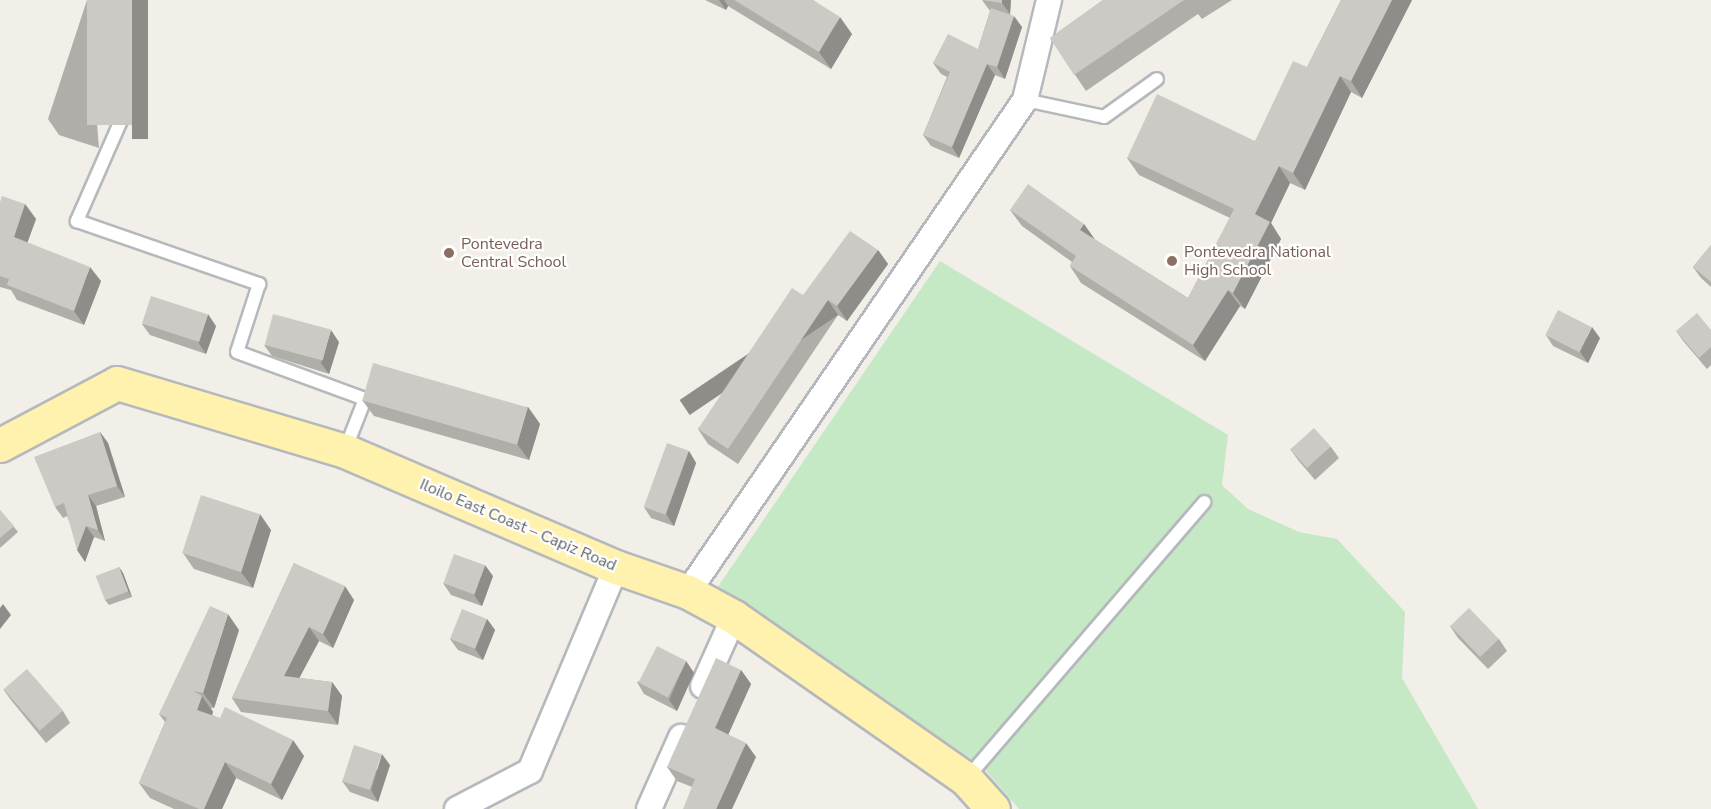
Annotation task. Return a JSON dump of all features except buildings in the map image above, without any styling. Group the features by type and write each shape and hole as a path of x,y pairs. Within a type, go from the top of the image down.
{"main road":[{"name":"Iloilo East Coast – Capiz Road","path":"2,437 117,383 345,452 616,567 688,592 734,617 966,779 993,809"}],"street":[{"path":"688,592 1024,100 1049,0"},
{"path":"457,809 530,771 616,567"},
{"path":"649,809 734,617"}],"lane":[{"path":"1024,100 1104,117 1158,79"},
{"path":"137,84 77,220 259,284 237,352 365,399 345,452"},
{"path":"966,779 1204,502"}],"green space":[{"path":"940,261 1228,435 1222,485 1248,509 1299,532 1337,539 1405,612 1402,678 1478,809 1019,809 981,765 715,591"}],"place":[{"name":"Pontevedra Central School","path":"449,253"},
{"name":"Pontevedra National High School","path":"1172,261"}]}
